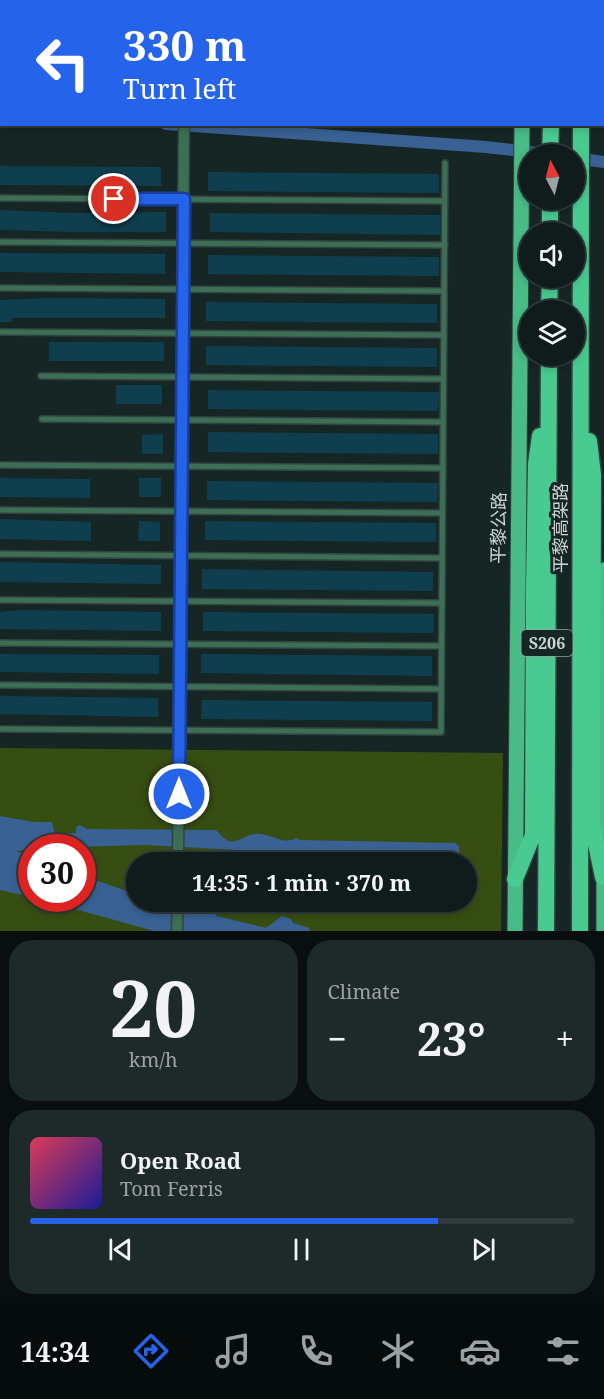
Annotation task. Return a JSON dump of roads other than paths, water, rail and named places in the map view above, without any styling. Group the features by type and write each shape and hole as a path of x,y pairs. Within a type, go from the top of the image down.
{"highway":[{"path":"550,144 551,126"},
{"name":"平黎高架路","path":"580,931 581,126"},
{"path":"515,879 533,835 536,464 549,366"},
{"name":"平黎高架路","path":"546,931 549,366"},
{"path":"581,368 593,475 592,825 603,877"}],"main road":[{"name":"平黎公路","path":"515,931 522,132"},
{"path":"604,570 604,931"}],"street":[{"path":"178,852 184,126"},
{"path":"177,931 178,912"}],"lane":[{"path":"0,729 441,732 445,163"},
{"path":"0,198 445,201"},
{"path":"0,242 445,245"},
{"path":"0,288 444,291"},
{"path":"0,332 444,335"},
{"path":"40,376 443,379"},
{"path":"42,419 443,422"},
{"path":"0,465 443,468"},
{"path":"0,510 442,513"},
{"path":"0,554 442,558"},
{"path":"0,600 442,603"},
{"path":"0,643 441,646"},
{"path":"0,686 441,688"}],"water":[{"path":"0,816 34,822 52,822 55,834 18,834 18,851 16,851 18,852 18,894 0,890"},
{"path":"80,825 87,829 216,830 230,841 260,834 281,840 296,838 300,840 455,843 459,846 459,852 276,852 145,845 96,846 96,834 55,834 76,833 76,827"},
{"path":"96,880 126,891 126,912 212,912 217,916 266,928 282,916 291,919 293,923 309,928 310,931 154,931 86,912 96,912"}],"waterway":[{"path":"194,126 519,151"},
{"path":"585,159 604,162"}]}
